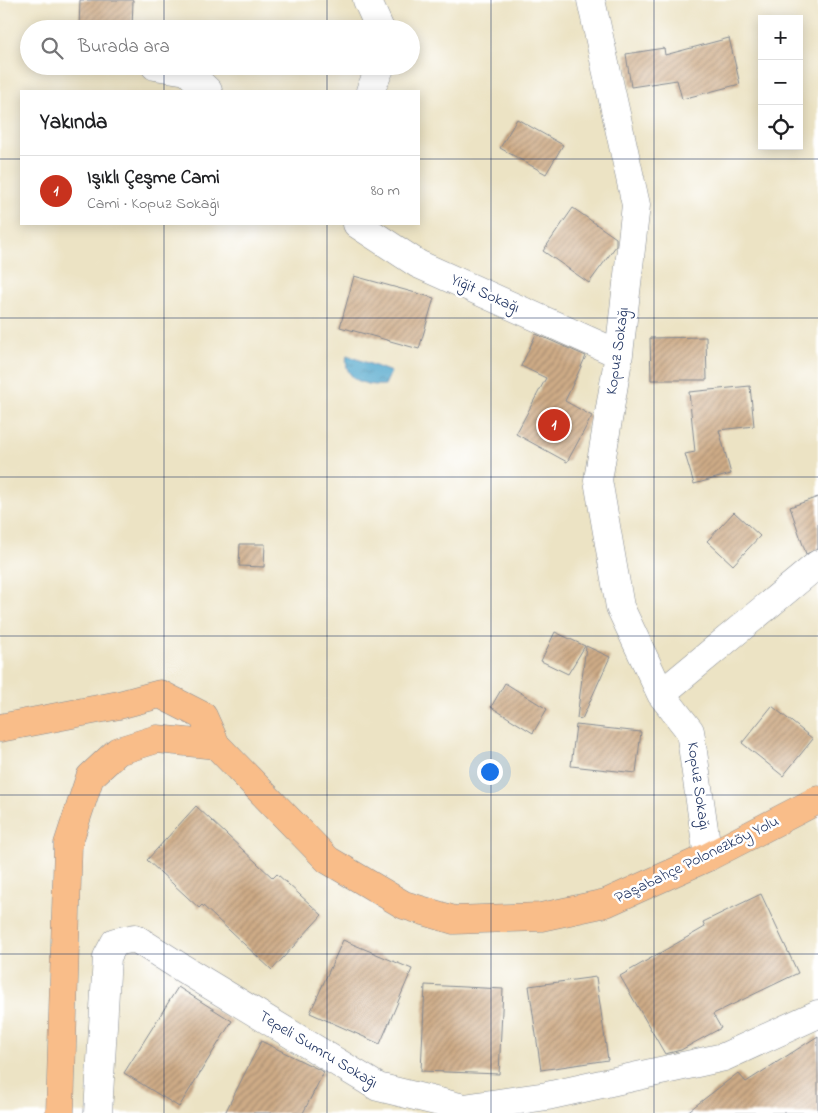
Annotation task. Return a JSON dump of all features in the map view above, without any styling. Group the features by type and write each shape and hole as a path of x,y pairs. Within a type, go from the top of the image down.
{"main road":[{"path":"0,728 119,705 160,694 203,716 216,745 157,739 118,751 90,777 68,844 60,1113"},
{"name":"Paşabahçe Polonezköy Yolu","path":"216,745 328,860 404,905 454,920 542,918 606,903 708,858 818,800"}],"street":[{"path":"367,0 376,20"},
{"name":"Kopuz Sokağı","path":"591,0 636,205 619,354 598,480 620,607 661,694 690,731 708,858"},
{"path":"191,75 207,90"},
{"path":"370,90 377,75"},
{"name":"Yiğit Sokağı","path":"359,225 418,264 619,354"},
{"path":"661,694 818,564"},
{"name":"Tepeli Sumru Sokağı","path":"105,1109 107,958 116,942 135,938 378,1087 464,1108 547,1096 724,1057 818,1014"}],"water":[{"path":"347,355 391,372 385,385 363,383 357,380 348,370 346,364"}],"building":[{"path":"80,0 133,0 132,20 79,20"},
{"path":"729,38 740,84 682,99 677,80 631,87 626,54 664,48 665,55"},
{"path":"517,119 563,145 546,174 500,148"},
{"path":"573,208 616,238 616,246 589,283 543,251"},
{"path":"354,276 434,298 419,349 340,327"},
{"path":"536,334 586,356 565,401 592,416 567,462 516,434 546,378 521,366"},
{"path":"706,337 707,380 651,380 650,338"},
{"path":"750,386 754,426 719,430 731,474 694,484 685,454 695,452 689,392"},
{"path":"818,497 818,549 806,554 790,507"},
{"path":"734,512 760,536 733,565 707,541"},
{"path":"240,544 265,544 264,567 239,566"},
{"path":"555,632 585,646 568,674 541,661"},
{"path":"586,646 610,657 582,719 577,718"},
{"path":"505,683 547,709 533,733 491,707"},
{"path":"772,706 813,739 783,776 742,743"},
{"path":"576,725 641,732 636,773 571,766"},
{"path":"196,806 273,878 277,874 322,915 272,970 202,905 199,908 147,860"},
{"path":"761,894 798,973 713,1014 721,1028 681,1050 665,1054 620,976 705,927 703,922"},
{"path":"343,940 412,969 380,1044 310,1013"},
{"path":"596,977 608,1060 541,1070 529,986"},
{"path":"425,985 503,989 499,1074 421,1071"},
{"path":"178,987 232,1021 179,1107 124,1073"},
{"path":"818,1036 818,1113 686,1113 738,1073 746,1082"},
{"path":"261,1041 324,1072 303,1113 225,1113"}],"place":[{"name":"Işıklı Çeşme Cami","path":"554,425"}]}
